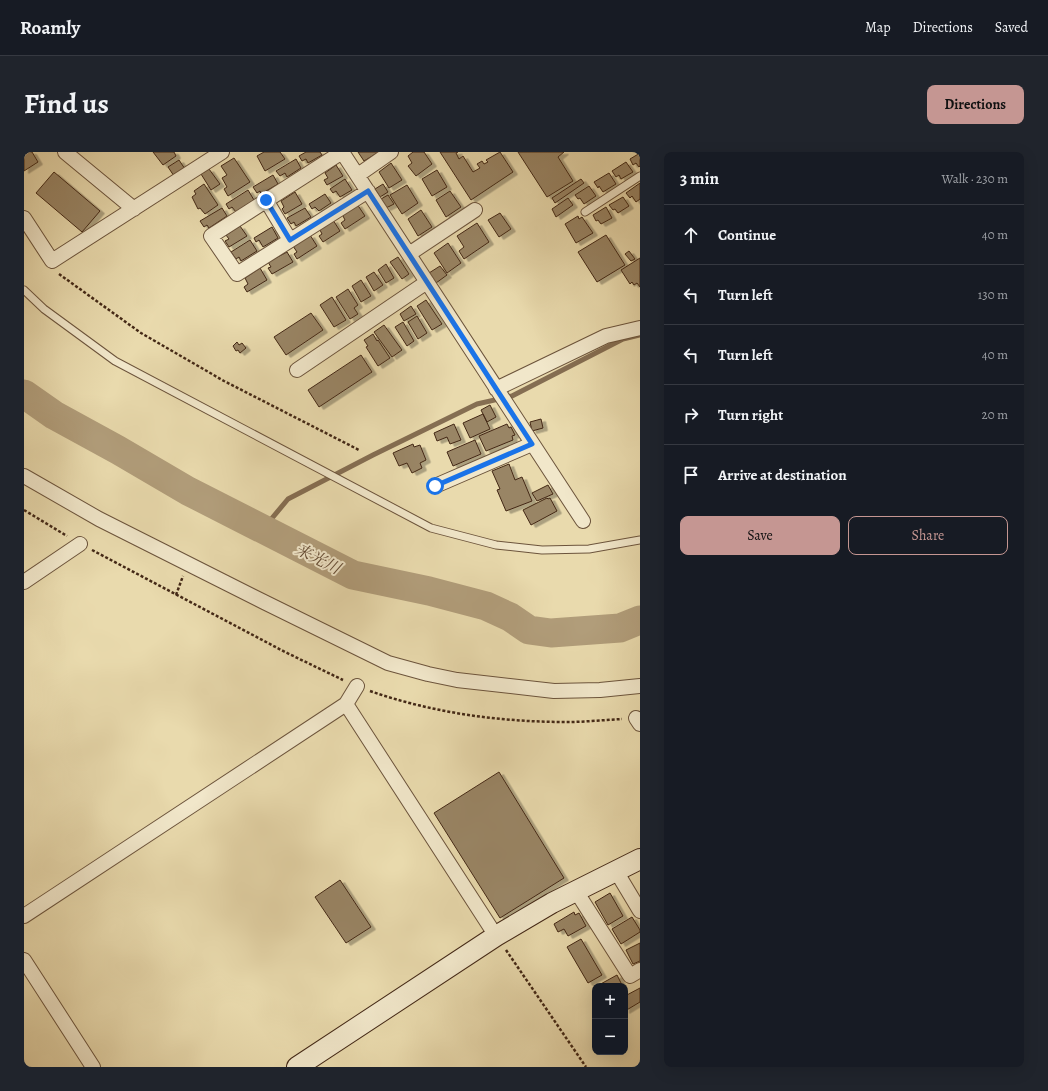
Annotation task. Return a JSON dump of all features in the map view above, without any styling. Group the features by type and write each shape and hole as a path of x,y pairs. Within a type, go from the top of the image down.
{"street":[{"path":"65,152 134,210"},
{"path":"24,218 52,261 134,210 222,152"},
{"path":"368,191 237,274 211,236 342,152 358,175 410,254 496,389 583,521"},
{"path":"358,175 391,152"},
{"path":"266,200 290,240"},
{"path":"410,254 475,210"},
{"path":"297,370 427,282"},
{"path":"496,389 606,336 640,328"},
{"path":"435,486 532,444"},
{"path":"24,476 99,519 388,663 457,680 554,691 600,690 640,686"},
{"path":"24,582 80,544"},
{"path":"24,916 346,704 357,686"},
{"path":"346,704 496,936"},
{"path":"297,1067 496,936 552,903 640,859"},
{"path":"616,871 640,911"},
{"path":"576,891 630,976 640,970"},
{"path":"24,960 93,1067"}],"lane":[{"path":"585,212 640,176"},
{"path":"24,290 44,310 115,361 431,528 496,545 542,550 589,549 640,540"}],"path":[{"path":"52,261 60,274 141,333 224,381 359,450"},
{"path":"496,936 586,1067"}],"building":[{"path":"24,152 32,152 38,162 24,171"},
{"path":"153,152 174,152 176,156 163,165"},
{"path":"264,152 280,152 285,159 265,171 257,156"},
{"path":"306,152 320,152 322,155 308,163 306,159 302,161 299,156"},
{"path":"358,152 379,152 364,161"},
{"path":"413,152 424,152 432,164 416,176 408,166 412,163 408,156"},
{"path":"440,152 458,152 456,153 459,159 463,156 473,172 480,168 477,164 482,161 484,164 488,162 486,160 500,152 513,172 471,200"},
{"path":"518,152 564,152 558,157 573,181 547,197"},
{"path":"640,153 639,167 636,163 633,165 630,159"},
{"path":"234,158 250,182 228,196 224,189 227,187 222,178 227,175 221,166"},
{"path":"296,159 301,168 287,177 285,173 280,176 276,171"},
{"path":"179,160 185,169 174,176 168,167"},
{"path":"626,162 633,172 621,179 619,175 616,177 612,171"},
{"path":"391,163 402,180 389,188 379,172"},
{"path":"336,165 343,176 327,185 324,180 328,178 325,173"},
{"path":"209,169 220,184 211,190 201,174"},
{"path":"437,170 447,187 432,196 422,179"},
{"path":"54,172 100,211 82,232 36,193"},
{"path":"609,173 616,184 603,192 594,182"},
{"path":"273,175 278,184 261,194 260,191 257,193 253,187"},
{"path":"345,179 352,190 340,197 336,191 333,193 330,189"},
{"path":"581,179 584,183 555,203 552,198"},
{"path":"640,183 640,199 636,202 632,196 630,198 626,193"},
{"path":"204,184 218,205 205,214 200,208 198,209 192,197 196,194 194,191"},
{"path":"383,184 388,192 380,197 375,189"},
{"path":"407,185 418,203 402,214 390,195"},
{"path":"589,186 596,196 584,204 580,198 578,199 575,195"},
{"path":"248,190 254,200 236,212 232,207 229,209 226,204"},
{"path":"450,191 461,207 446,217 436,200"},
{"path":"295,192 302,204 285,214 282,209 284,207 281,201"},
{"path":"325,194 331,203 319,211 315,207 312,209 309,204"},
{"path":"388,195 394,204 386,208 381,199"},
{"path":"623,197 629,206 618,213 609,205"},
{"path":"568,198 573,205 556,217 552,209"},
{"path":"357,204 365,216 345,229 341,223 345,220 342,214"},
{"path":"606,207 612,218 601,224 598,220 596,221 593,215"},
{"path":"222,208 227,216 209,228 207,225 204,227 200,221"},
{"path":"305,208 311,217 296,226 294,222 291,224 287,218"},
{"path":"421,210 432,227 418,236 408,219"},
{"path":"500,213 511,229 499,237 488,220"},
{"path":"578,216 579,219 582,217 593,233 576,243 565,224"},
{"path":"333,220 340,231 323,242 319,236 322,234 319,228"},
{"path":"477,223 489,242 464,259 459,251 464,247 457,236"},
{"path":"240,226 247,236 229,247 225,241 229,239 226,235"},
{"path":"272,227 278,238 263,247 259,240 256,242 254,238"},
{"path":"310,235 317,246 297,259 294,254 297,252 293,246"},
{"path":"606,235 625,265 597,282 578,252"},
{"path":"250,240 257,251 241,261 239,257 236,259 231,252"},
{"path":"448,243 461,263 447,273 434,253"},
{"path":"629,251 635,259 631,261 625,254"},
{"path":"287,252 293,262 272,274 268,268 271,267 268,262"},
{"path":"398,257 409,274 402,279 390,262"},
{"path":"640,258 640,287 637,283 634,285 632,282 630,284 621,270"},
{"path":"386,264 394,278 386,283 378,270"},
{"path":"440,266 447,275 436,283 429,273"},
{"path":"260,268 267,280 247,292 244,287 248,284 245,278"},
{"path":"374,272 383,285 374,291 366,277"},
{"path":"361,280 371,296 361,302 352,286"},
{"path":"348,289 358,305 354,308 358,314 350,319 336,297"},
{"path":"332,297 346,320 334,327 320,305"},
{"path":"426,300 442,324 432,330 417,306"},
{"path":"411,306 416,314 404,321 400,314"},
{"path":"311,313 323,330 286,355 274,337"},
{"path":"417,316 427,333 418,339 408,322"},
{"path":"403,322 414,341 407,346 395,327"},
{"path":"384,325 402,350 392,357 374,332"},
{"path":"373,334 390,358 378,366 366,347 368,346 364,340"},
{"path":"237,342 239,345 242,343 246,348 240,353 238,350 236,351 233,346"},
{"path":"361,355 372,372 319,407 308,390"},
{"path":"490,405 496,417 487,422 481,410"},
{"path":"483,414 490,429 470,438 463,423"},
{"path":"541,419 543,428 532,431 530,422"},
{"path":"454,424 461,440 450,444 447,437 437,441 434,433"},
{"path":"507,424 509,428 511,427 515,435 512,436 513,440 486,451 479,436"},
{"path":"475,440 481,454 453,466 447,452"},
{"path":"413,444 414,447 420,445 426,460 420,463 422,468 412,473 407,463 399,466 393,453"},
{"path":"509,464 515,480 522,477 532,501 506,511 497,490 500,489 492,471"},
{"path":"548,485 553,494 537,501 532,493"},
{"path":"547,498 550,498 557,511 531,525 523,510"},
{"path":"499,772 564,878 500,918 434,813"},
{"path":"340,880 371,927 346,943 315,897"},
{"path":"610,893 623,916 608,925 595,902"},
{"path":"574,912 575,915 579,913 586,926 568,936 564,929 558,932 554,924"},
{"path":"632,917 640,932 621,944 612,929"},
{"path":"581,939 602,975 588,983 567,947"},
{"path":"640,943 640,961 633,964 626,950"},
{"path":"617,975 621,983 602,983"},
{"path":"640,988 640,1002 628,1009 628,994"}],"waterway":[{"path":"263,529 288,499 373,455 477,404 512,396 623,339 640,335"},
{"name":"来光川","path":"24,394 54,415 188,491 353,575 429,591 486,606 510,617 529,630 551,633 620,628 640,620"}],"route":[{"path":"266,200 290,240 368,191 532,444 435,486"}]}
